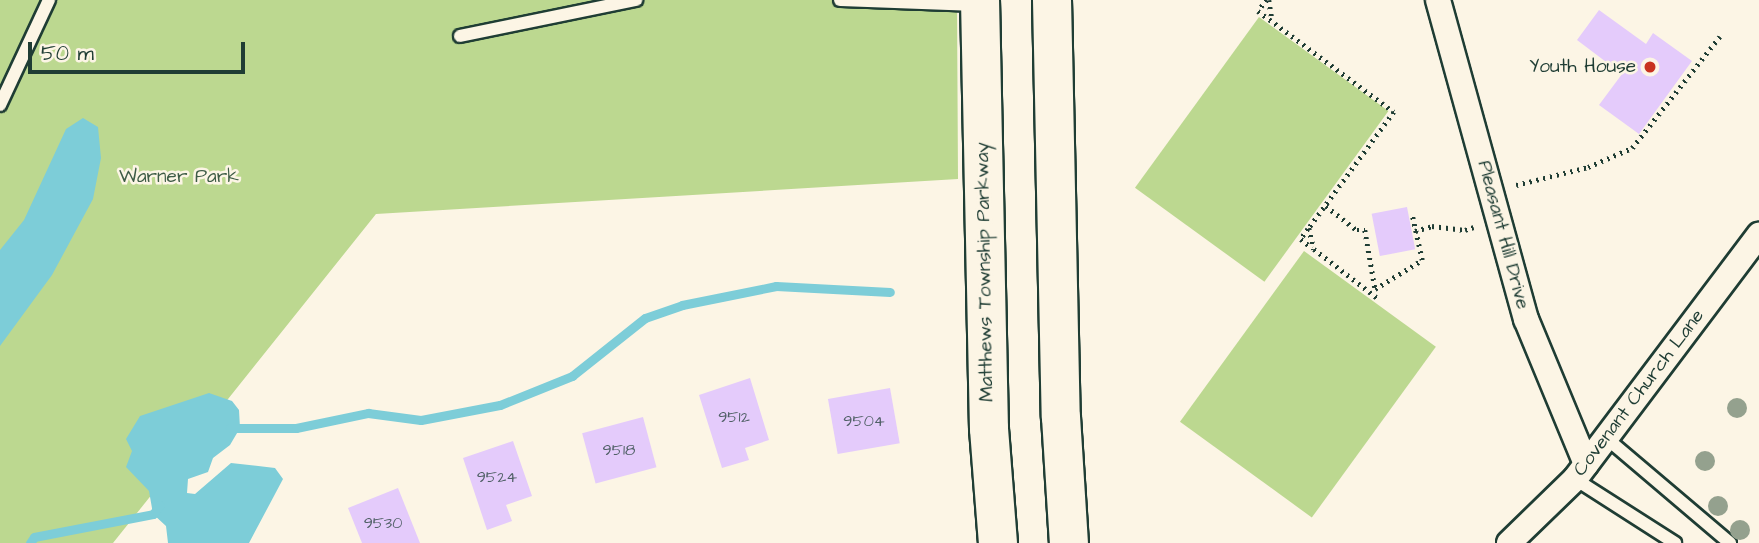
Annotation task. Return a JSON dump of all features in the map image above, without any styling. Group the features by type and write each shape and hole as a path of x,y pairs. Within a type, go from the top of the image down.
{"main road":[{"path":"1052,0 1060,417 1069,543"},
{"name":"Matthews Township Parkway","path":"980,3 989,429 998,543"}],"street":[{"name":"Pleasant Hill Drive","path":"1438,0 1526,319 1581,471"},
{"name":"Covenant Church Lane","path":"1509,543 1581,471 1759,235"}],"lane":[{"path":"0,105 49,0"},
{"path":"460,36 636,0"},
{"path":"840,0 980,3"},
{"path":"1605,437 1730,543"},
{"path":"1581,471 1675,543"}],"path":[{"path":"1268,0 1272,21"},
{"path":"1268,0 1258,11 1394,112 1301,239 1374,290"},
{"path":"1516,185 1588,167 1633,148 1720,36"},
{"path":"1326,206 1357,230 1365,230 1374,290 1380,300"},
{"path":"1374,290 1422,260 1412,215"},
{"path":"1415,231 1432,226 1465,230 1482,225"},
{"path":"1309,228 1314,249"}],"green space":[{"name":"Warner Park","path":"0,0 957,0 958,179 376,214 113,543 0,543"},
{"path":"1259,17 1388,111 1264,282 1135,188"},
{"path":"1304,251 1436,347 1312,518 1180,422"}],"water":[{"path":"83,118 98,127 101,158 93,199 52,275 0,346 0,250 24,220 66,129"},
{"path":"209,393 232,401 239,410 240,428 230,445 213,458 208,472 188,479 187,493 195,494 231,463 275,468 283,479 249,543 168,543 166,526 153,514 149,491 126,467 132,451 126,439 140,416"}],"building":[{"name":"Youth House","path":"1599,10 1646,44 1653,33 1692,61 1639,134 1599,105 1622,74 1577,40"},
{"path":"1407,207 1415,249 1380,256 1372,214"},
{"path":"750,378 769,440 745,448 749,460 722,468 699,395"},
{"path":"890,388 900,443 838,454 828,399"},
{"path":"643,417 656,467 596,484 582,433"},
{"path":"513,441 532,496 506,505 512,521 487,530 463,458"},
{"path":"398,488 420,543 362,543 348,508"}],"waterway":[{"path":"230,428 296,428 368,413 421,420 500,405 572,376 645,318 682,305 776,286 890,292"},
{"path":"30,543 34,537 153,514 160,505"}],"place":[{"name":"Youth House","path":"1650,67"}]}
